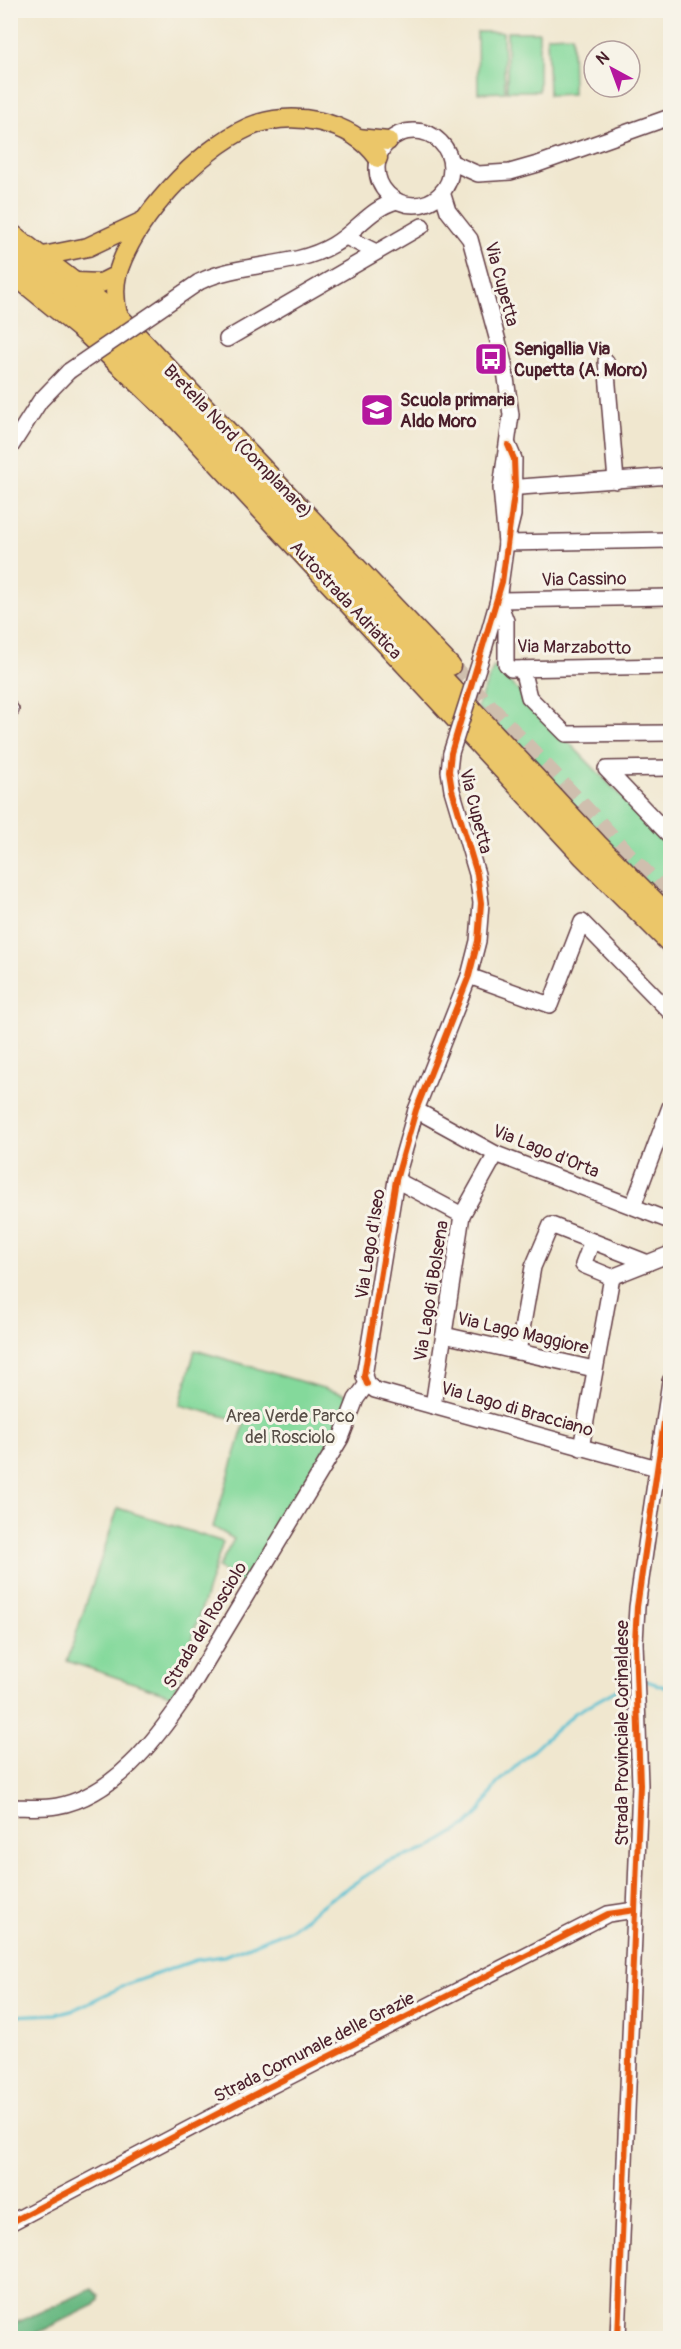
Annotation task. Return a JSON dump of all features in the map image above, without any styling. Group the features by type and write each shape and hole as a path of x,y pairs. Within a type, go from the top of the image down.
{"highway":[{"name":"Autostrada Adriatica","path":"10,249 99,320 192,410 597,845 670,918"},
{"name":"Autostrada Adriatica","path":"10,270 86,332 180,421 584,856 670,942"}],"main road":[{"path":"117,315 114,297 117,275 143,221 195,166 220,144 250,127 281,120 305,119 328,124 358,138 388,141"},
{"path":"358,138 378,158"},
{"path":"43,256 88,247 143,221"},
{"name":"Bretella Nord (Complanare)","path":"10,232 117,315 451,666"},
{"path":"88,247 79,263 77,282 101,283 117,275"}],"street":[{"path":"450,178 470,173 494,175 538,164 670,117"},
{"path":"405,131 425,132 442,143 451,162 450,178 442,192 429,202 413,205 398,201 383,188 376,168 378,158 388,141 405,131"},
{"path":"451,162 470,173"},
{"path":"370,214 383,188"},
{"name":"Via Cupetta","path":"416,1110 469,976 478,941 481,903 477,874 452,790 449,771 451,753 498,600 506,543 508,488 503,460 508,445 511,415 504,363 470,239 448,211 442,192"},
{"path":"10,448 40,401 69,371 199,282 229,271 318,253 346,237 379,208 398,201"},
{"name":"Via Cupetta","path":"429,202 448,211"},
{"path":"227,339 422,226"},
{"path":"346,237 376,252"},
{"path":"606,361 616,481"},
{"path":"508,488 670,476"},
{"path":"506,543 670,540"},
{"name":"Via Cassino","path":"498,600 670,597"},
{"name":"Via Marzabotto","path":"498,600 506,621 506,664 511,669 670,666"},
{"path":"522,669 529,697 566,734 670,733"},
{"path":"670,768 606,769 670,837"},
{"path":"469,976 550,1005 582,922 670,1012"},
{"path":"633,1206 670,1107"},
{"name":"Via Lago d'Orta","path":"416,1110 496,1155 670,1221"},
{"name":"Via Lago d'Iseo","path":"367,1384 364,1376 396,1180 416,1110"},
{"name":"Via Lago di Bolsena","path":"433,1406 462,1215 496,1155"},
{"path":"396,1180 462,1215"},
{"path":"518,1352 533,1267 551,1225 648,1263"},
{"path":"591,1241 583,1265 612,1277 670,1254"},
{"path":"581,1448 612,1277"},
{"name":"Via Lago Maggiore","path":"444,1335 594,1369"},
{"name":"Strada Provinciale Corinaldese","path":"618,2338 640,1745 637,1607 670,1381"},
{"name":"Via Lago di Bracciano","path":"367,1384 375,1390 657,1468"},
{"name":"Strada del Rosciolo","path":"10,1807 37,1808 75,1801 135,1761 158,1738 341,1438 356,1400 367,1384"},
{"name":"Strada Comunale delle Grazie","path":"10,2223 273,2084 608,1914 635,1910"}],"green space":[{"path":"477,32 503,32 505,92 478,93"},
{"path":"507,32 539,32 539,91 507,91"},
{"path":"572,35 573,94 549,95 547,36"},
{"path":"494,666 670,846 670,909 477,707"},
{"name":"Area Verde Parco del Rosciolo","path":"195,1350 350,1396 331,1446 246,1586 218,1568 234,1539 213,1527 245,1422 180,1405"},
{"path":"118,1508 223,1542 173,1696 67,1661"},
{"path":"92,2289 99,2296 95,2305 27,2338 11,2338 11,2325"}],"waterway":[{"path":"10,2016 56,2014 75,2009 128,1984 196,1960 224,1956 291,1929 330,1899 387,1862 428,1849 467,1825 479,1813 496,1785 544,1740 575,1713 620,1688 630,1678"},
{"path":"644,1680 670,1689"}],"tunnel":[{"path":"451,666 670,900"}],"cycle path":[{"path":"367,1384 364,1376 396,1180 416,1110 469,976 478,941 481,903 477,874 452,790 449,771 451,753 502,582 515,487 514,459 508,445"},
{"path":"618,2338 640,1785 635,1642 637,1607 670,1381"},
{"path":"10,2223 263,2090 608,1914 635,1910"}],"place":[{"name":"Senigallia Via Cupetta (A. Moro)","path":"491,359"},
{"name":"Scuola primaria Aldo Moro","path":"377,410"}]}
